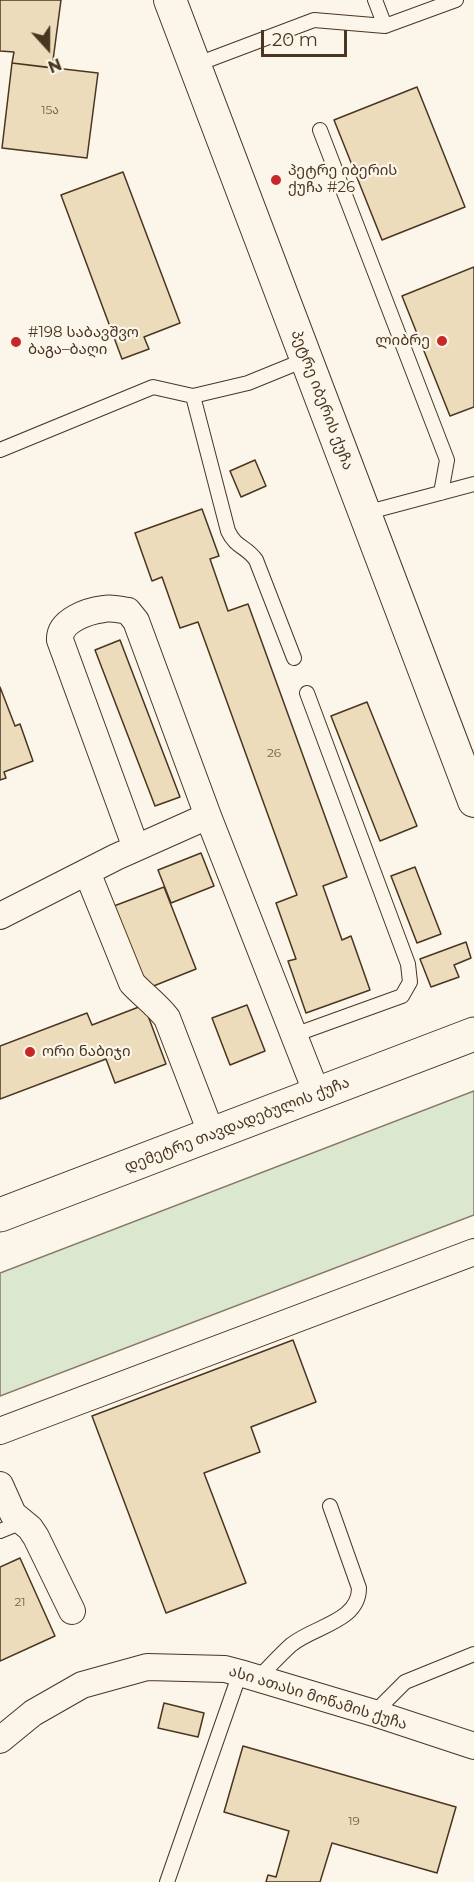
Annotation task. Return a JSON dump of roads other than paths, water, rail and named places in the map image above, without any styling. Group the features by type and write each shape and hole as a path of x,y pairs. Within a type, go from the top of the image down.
{"main road":[{"name":"დემეტრე თავდადებულის ქუჩა","path":"0,1215 474,1034"}],"street":[{"name":"პეტრე იბერის ქუჩა","path":"170,0 474,801"},
{"path":"136,848 62,648 60,633 63,626 70,621 104,609 128,611 136,621 208,816 317,1094"},
{"path":"0,916 136,848 208,816"},
{"path":"87,872 132,983 156,1004 167,1018 212,1135"},
{"path":"0,1431 474,1252"},
{"path":"0,1485 13,1514 11,1526 30,1528 72,1611"},
{"name":"ასი ათასი მოწამის ქუჩა","path":"0,1740 33,1713 82,1685 147,1666 225,1669 374,1713 474,1746"}],"lane":[{"path":"375,0 385,26"},
{"path":"195,66 314,20 385,26 456,0"},
{"path":"320,130 447,460 441,493"},
{"path":"0,450 153,387 193,396 248,383 307,359"},
{"path":"193,396 228,531 234,543 252,554 256,560 294,658"},
{"path":"364,513 474,484"},
{"path":"294,1035 402,996 410,982 408,964 308,693"},
{"path":"167,1882 249,1676 293,1644 349,1613 359,1600 359,1588 330,1506"},
{"path":"374,1713 405,1682 474,1654"}],"place":[{"name":"პეტრე იბერის ქუჩა #26","path":"276,180"},
{"name":"ლიბრე","path":"442,341"},
{"name":"#198 საბავშვო ბაგა–ბაღი","path":"16,342"},
{"name":"ორი ნაბიჯი","path":"30,1052"}]}
